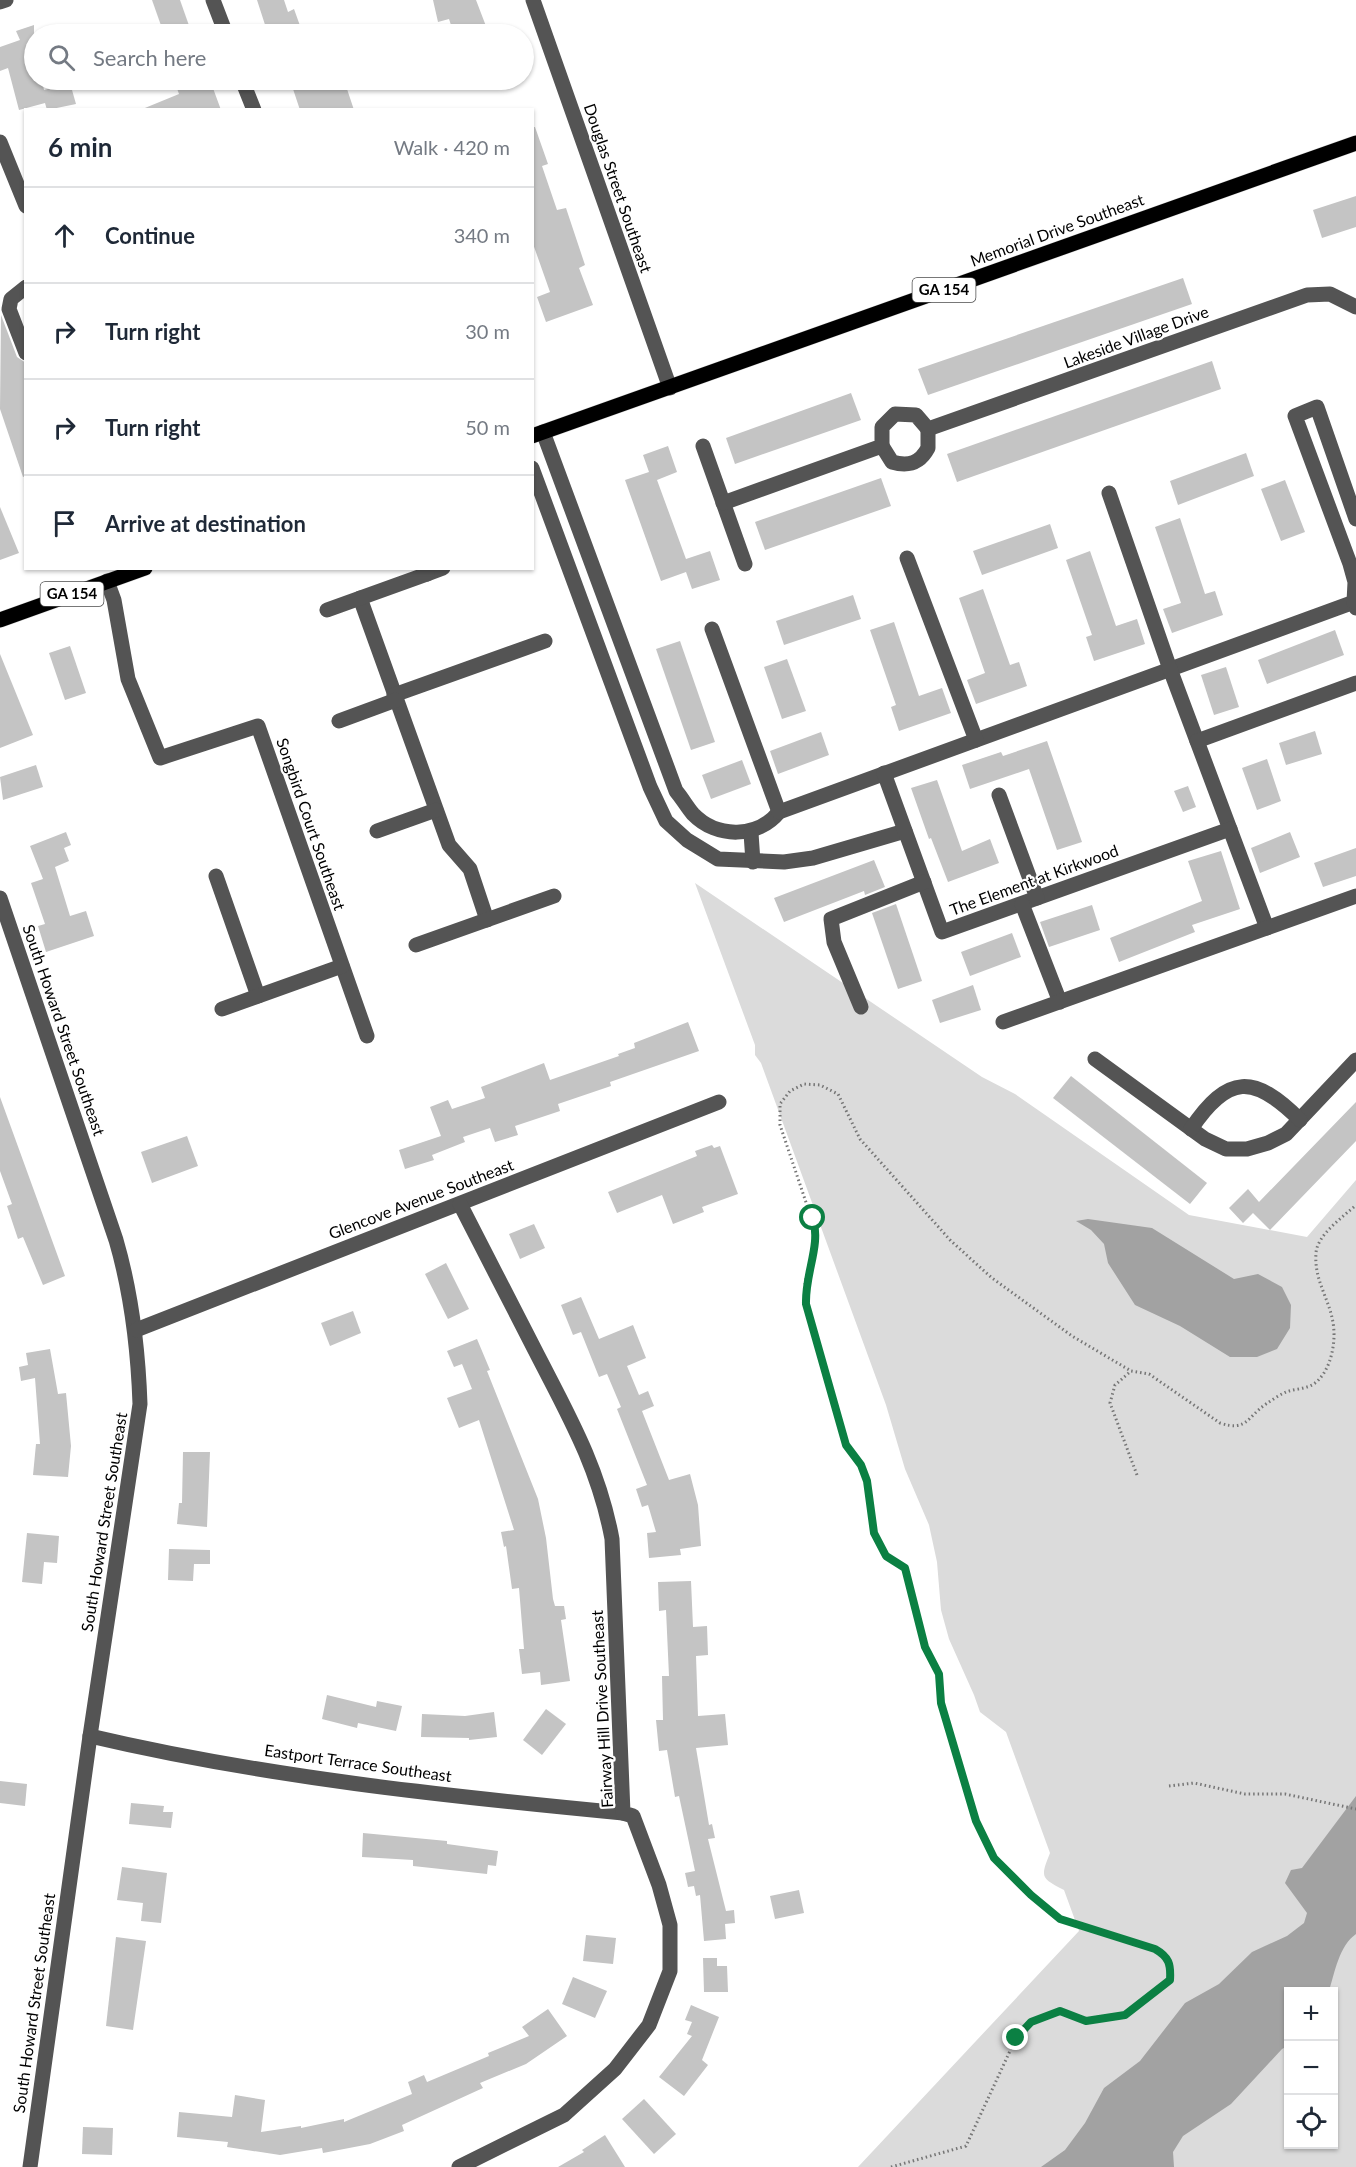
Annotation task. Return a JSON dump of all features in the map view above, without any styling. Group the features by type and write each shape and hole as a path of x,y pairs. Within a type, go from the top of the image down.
{"main road":[{"name":"Memorial Drive Southeast","path":"538,434 1356,142"},
{"name":"GA 154","path":"0,620 139,570"}],"street":[{"path":"0,2 6,0"},
{"path":"213,0 222,24"},
{"name":"Douglas Street Southeast","path":"533,0 670,388"},
{"path":"246,90 253,108"},
{"path":"0,142 24,201"},
{"path":"24,289 11,299 9,309 24,348"},
{"name":"Lakeside Village Drive","path":"928,429 1307,295 1330,294 1356,307"},
{"path":"538,434 676,791 693,814 709,825 726,831 751,833 771,822 779,812 1355,599 1350,564 1295,416 1317,407 1356,519"},
{"path":"895,414 916,415 928,429 928,448 917,462 909,465 892,462 882,446 882,427 895,414"},
{"path":"703,446 745,564"},
{"path":"723,503 882,446"},
{"path":"534,473 650,787 666,821 687,840 718,859 753,862 784,862 813,858 905,831"},
{"path":"1109,493 1170,669 1267,928"},
{"path":"907,558 976,740"},
{"path":"327,610 426,571"},
{"name":"Songbird Court Southeast","path":"107,581 114,600 128,679 159,758 258,726 367,1036"},
{"path":"360,598 449,845 470,869 487,920"},
{"path":"712,629 779,812"},
{"path":"339,721 395,697 545,641"},
{"path":"1197,741 1356,683"},
{"name":"The Element at Kirkwood","path":"884,773 942,932 1230,829"},
{"path":"999,795 1037,898"},
{"path":"377,831 436,810"},
{"path":"751,833 753,862"},
{"path":"216,876 258,996"},
{"path":"861,1007 834,942 831,919 924,882"},
{"path":"416,945 554,896"},
{"path":"1003,1022 1356,896"},
{"name":"South Howard Street Southeast","path":"0,898 116,1240 129,1286 136,1330 140,1404 90,1736 30,2167"},
{"path":"1022,904 1060,1002"},
{"path":"222,1009 342,966"},
{"path":"1095,1059 1191,1129 1226,1149 1247,1149 1268,1143 1286,1134 1356,1060"},
{"path":"1191,1129 1206,1107 1223,1091 1244,1086 1266,1091 1282,1102 1299,1120"},
{"name":"Glencove Avenue Southeast","path":"136,1330 719,1102"},
{"name":"Fairway Hill Drive Southeast","path":"459,2167 564,2115 615,2070 649,2025 670,1971 670,1925 659,1885 633,1816 623,1812 612,1539 606,1508 594,1466 460,1204"},
{"name":"Eastport Terrace Southeast","path":"90,1736 136,1747 295,1774 501,1801 623,1812"}],"path":[{"path":"891,2167 966,2146 1016,2038 1031,2022 1060,2011 1086,2021 1125,2015 1170,1980 1171,1968 1167,1956 1155,1949 1060,1919 1031,1895 994,1858 976,1821 941,1703 939,1674 925,1647 905,1568 886,1556 874,1533 867,1481 861,1465 846,1445 806,1304 805,1282 817,1234 780,1125 780,1104 790,1091 804,1084 820,1085 838,1094 860,1138 951,1241 992,1278 1038,1313 1131,1371 1149,1374 1220,1423 1233,1427 1246,1423 1263,1406 1285,1393 1312,1385 1327,1370 1335,1344 1334,1317 1318,1273 1316,1252 1324,1235 1356,1205"},
{"path":"1131,1371 1115,1385 1110,1403 1137,1475"},
{"path":"1169,1786 1194,1783 1245,1794 1285,1794 1356,1809"}],"shaded area":[{"path":"695,883 982,1077 1015,1094 1189,1215 1307,1237 1356,1180 1356,2167 858,2167 1079,1931 1064,1890 1051,1883 1045,1876 1050,1853 1006,1732 980,1712 949,1639 941,1610 937,1562 929,1525 905,1469 886,1405 761,1063 755,1055 755,1045"},
{"path":"1088,1219 1152,1228 1234,1279 1258,1274 1282,1287 1291,1305 1290,1328 1277,1349 1257,1357 1230,1357 1180,1326 1135,1305 1108,1263 1104,1244 1091,1230 1076,1221"},
{"path":"1356,1796 1356,1934 1345,1945 1330,1987 1284,1987 1284,2048 1231,2104 1183,2136 1173,2152 1174,2167 1041,2167 1065,2150 1085,2123 1104,2088 1140,2061 1185,2003 1219,1984 1252,1952 1287,1936 1304,1923 1307,1913 1285,1883 1291,1870 1302,1868"}],"building":[{"path":"152,0 180,0 188,24 160,24"},
{"path":"257,0 284,0 288,12 294,9 299,24 265,24"},
{"path":"433,0 476,0 485,24 451,24 449,19 438,22"},
{"path":"24,28 24,90 72,90 76,104 46,108 45,103 19,110 8,68 0,71 0,47 20,40 16,31"},
{"path":"178,90 214,90 220,108 145,108 179,94"},
{"path":"293,90 347,90 353,108 299,108"},
{"path":"534,127 548,164 542,166 557,210 566,208 585,265 579,268 593,305 546,322 537,297 550,292 534,247"},
{"path":"1356,196 1356,227 1322,238 1313,210"},
{"path":"1183,278 1192,304 928,395 918,369"},
{"path":"1,315 17,357 24,362 24,477 0,409"},
{"path":"1212,361 1221,389 957,482 947,454"},
{"path":"851,393 861,420 735,464 726,438"},
{"path":"668,446 677,472 657,480 686,559 710,551 720,580 692,589 686,572 661,581 625,480 649,472 643,455"},
{"path":"1246,453 1254,476 1178,505 1170,481"},
{"path":"881,478 891,506 765,550 755,522"},
{"path":"1285,480 1305,532 1281,541 1261,489"},
{"path":"0,507 19,553 0,560"},
{"path":"1180,518 1205,594 1215,591 1223,615 1172,633 1163,609 1181,603 1155,527"},
{"path":"1050,524 1058,548 982,575 973,551"},
{"path":"1090,551 1116,626 1137,619 1145,644 1094,661 1086,637 1092,635 1066,560"},
{"path":"983,589 1010,665 1019,662 1027,686 976,704 967,680 985,673 959,598"},
{"path":"853,595 861,619 784,645 776,621"},
{"path":"894,622 919,696 942,688 951,713 899,731 891,707 896,705 870,630"},
{"path":"1335,630 1344,655 1267,684 1258,660"},
{"path":"680,641 715,742 691,750 656,649"},
{"path":"70,646 86,693 65,700 49,653"},
{"path":"0,654 33,735 0,748"},
{"path":"787,659 806,711 782,719 764,667"},
{"path":"1226,667 1239,707 1214,715 1201,675"},
{"path":"1315,731 1322,754 1286,765 1279,743"},
{"path":"821,732 829,755 778,774 770,751"},
{"path":"1047,741 1082,842 1057,850 1029,769 970,789 962,765 1001,752 1003,756"},
{"path":"1267,759 1281,801 1257,810 1242,768"},
{"path":"742,760 751,784 711,799 702,775"},
{"path":"36,765 43,787 3,800 0,777"},
{"path":"937,780 962,851 990,839 999,863 948,882 931,838 929,839 911,788"},
{"path":"1188,786 1196,807 1183,812 1174,791"},
{"path":"66,832 71,845 64,848 69,861 55,867 70,916 86,911 94,936 46,952 38,926 45,924 31,883 43,879 30,846"},
{"path":"1290,832 1300,857 1260,873 1251,848"},
{"path":"1356,848 1356,876 1323,887 1314,863"},
{"path":"1221,851 1240,909 1192,925 1195,932 1119,962 1110,938 1202,901 1188,861"},
{"path":"874,860 885,887 865,895 864,891 784,922 774,898"},
{"path":"896,904 922,981 898,989 872,913"},
{"path":"1092,905 1100,930 1049,947 1040,922"},
{"path":"1012,933 1021,957 970,976 961,952"},
{"path":"973,985 981,1010 940,1023 932,1000"},
{"path":"688,1022 699,1051 610,1082 611,1086 558,1104 560,1111 515,1126 518,1135 495,1142 490,1128 463,1137 465,1142 432,1155 434,1160 405,1169 399,1150 441,1136 430,1107 448,1100 452,1109 485,1098 481,1087 544,1063 550,1080 619,1056 618,1054 635,1048 634,1043"},
{"path":"1071,1076 1207,1183 1190,1204 1053,1098"},
{"path":"0,1097 65,1276 43,1285 23,1237 18,1239 7,1206 12,1204 0,1171"},
{"path":"1356,1102 1356,1141 1270,1230 1253,1213 1243,1223 1229,1208 1248,1189 1259,1202"},
{"path":"187,1136 198,1166 152,1183 141,1152"},
{"path":"712,1145 714,1148 720,1146 738,1194 702,1207 704,1212 673,1224 662,1195 617,1213 608,1192 697,1156 695,1151"},
{"path":"534,1224 545,1248 520,1259 509,1234"},
{"path":"446,1263 469,1309 448,1319 425,1274"},
{"path":"581,1297 599,1339 633,1325 646,1358 627,1366 639,1395 648,1391 654,1406 642,1411 669,1480 690,1474 698,1505 701,1546 680,1549 681,1555 649,1558 647,1533 656,1532 648,1505 642,1507 636,1489 647,1485 617,1409 621,1407 607,1374 599,1377 581,1332 573,1335 561,1305"},
{"path":"353,1311 361,1333 330,1346 321,1323"},
{"path":"477,1339 490,1370 487,1371 538,1499 546,1538 553,1599 555,1606 564,1606 566,1619 561,1620 570,1681 541,1685 540,1672 522,1674 519,1649 524,1649 519,1588 512,1589 506,1546 504,1547 501,1532 514,1530 479,1420 459,1428 447,1398 472,1389 462,1364 454,1367 447,1351"},
{"path":"50,1349 58,1394 66,1393 71,1446 68,1477 33,1475 36,1444 40,1444 35,1378 21,1381 19,1367 28,1365 26,1353"},
{"path":"183,1452 210,1452 207,1527 177,1524 179,1503 182,1503"},
{"path":"27,1533 59,1536 57,1563 44,1562 42,1584 22,1582"},
{"path":"169,1549 210,1550 210,1564 194,1564 193,1581 168,1580"},
{"path":"691,1581 693,1627 707,1626 708,1655 696,1656 698,1716 725,1714 728,1745 696,1748 709,1825 712,1824 715,1838 708,1839 726,1911 734,1910 735,1923 725,1924 726,1939 704,1941 700,1895 696,1896 694,1886 688,1887 685,1873 695,1871 679,1796 675,1797 667,1750 659,1751 656,1720 663,1720 662,1676 669,1676 666,1610 659,1611 658,1582"},
{"path":"327,1695 376,1707 377,1701 402,1706 396,1731 358,1723 357,1728 322,1719"},
{"path":"546,1709 566,1724 542,1755 523,1740"},
{"path":"494,1712 497,1737 469,1740 469,1738 421,1737 422,1714 465,1716"},
{"path":"0,1781 27,1784 25,1806 0,1803"},
{"path":"131,1803 164,1806 163,1812 173,1812 171,1828 129,1824"},
{"path":"363,1833 447,1841 447,1844 498,1851 496,1866 488,1865 487,1874 413,1866 413,1860 362,1857"},
{"path":"122,1867 167,1873 161,1923 141,1921 143,1903 117,1900"},
{"path":"799,1890 804,1913 775,1919 770,1896"},
{"path":"586,1935 616,1938 613,1964 583,1961"},
{"path":"116,1937 146,1941 133,2030 106,2026"},
{"path":"703,1958 717,1958 717,1966 727,1966 728,1992 704,1992"},
{"path":"573,1977 607,1991 595,2018 562,2004"},
{"path":"691,2005 719,2017 702,2060 708,2065 684,2096 659,2077 692,2036 687,2034 692,2022 685,2020"},
{"path":"548,2009 567,2036 526,2064 480,2083 483,2088 402,2125 404,2131 370,2144 323,2153 322,2148 280,2155 227,2147 228,2142 177,2137 179,2112 232,2117 235,2095 265,2100 261,2132 301,2126 301,2128 344,2119 344,2122 412,2094 408,2082 424,2075 427,2082 529,2036 522,2027"},
{"path":"644,2099 676,2134 654,2154 622,2119"},
{"path":"83,2127 113,2128 112,2155 82,2154"},
{"path":"605,2135 625,2167 558,2167 584,2152 582,2150"}],"route":[{"path":"813,1218 817,1234 805,1282 806,1304 846,1445 861,1465 867,1481 874,1533 886,1556 905,1568 925,1647 939,1674 941,1703 976,1821 994,1858 1031,1895 1060,1919 1155,1949 1167,1956 1171,1968 1170,1980 1125,2015 1086,2021 1060,2011 1031,2022 1016,2038"}]}
